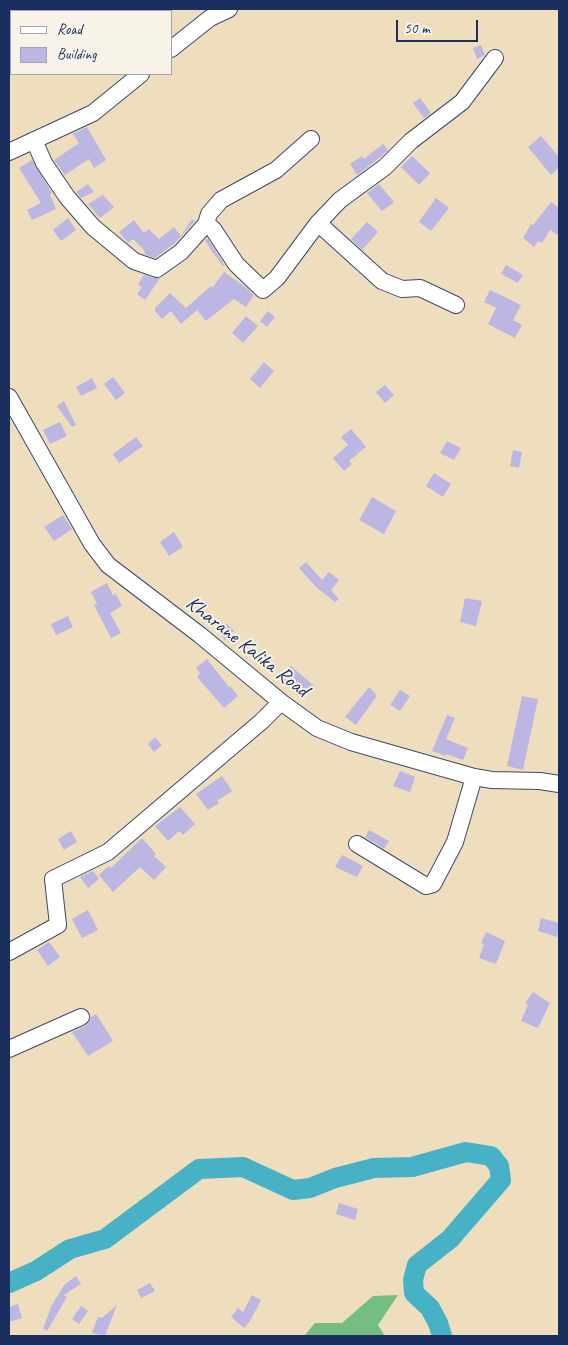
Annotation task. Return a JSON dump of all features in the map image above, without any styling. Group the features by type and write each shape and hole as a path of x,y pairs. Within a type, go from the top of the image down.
{"street":[{"path":"172,48 210,18 228,9"},
{"path":"206,224 213,229 236,264 264,290 277,278 318,223 340,200 385,167 410,141 462,102 495,58"},
{"path":"9,152 93,113 140,75"},
{"path":"34,140 44,163 67,197 94,227 134,261 157,269 181,252 206,224 209,214 221,200 276,170 312,139"},
{"path":"318,223 382,281 402,288 420,288 456,305"},
{"name":"Kharane Kalika Road","path":"9,396 40,454 99,555 118,574 200,635 281,702 317,728 333,736 474,777 492,780 540,781 559,784"},
{"path":"9,952 58,925 53,879 108,852 262,721 281,702"},
{"path":"357,844 426,886 433,884 455,842 474,777"},
{"path":"9,1049 81,1017"}],"green space":[{"path":"398,1295 378,1325 385,1336 304,1336 315,1323 342,1323 373,1296"}],"building":[{"path":"481,45 485,55 477,59 473,48"},
{"path":"420,98 431,113 424,118 413,103"},
{"path":"87,127 106,160 94,168 89,159 65,175 54,160 79,143 73,134"},
{"path":"541,136 559,157 559,168 551,175 528,147"},
{"path":"383,144 388,150 357,175 350,164 362,156 364,159"},
{"path":"412,156 430,173 419,185 401,167"},
{"path":"32,160 52,193 50,195 56,209 32,220 27,210 41,203 19,168"},
{"path":"88,184 94,192 81,198 76,192"},
{"path":"379,184 394,202 382,211 367,193"},
{"path":"103,195 114,207 100,218 88,204"},
{"path":"436,198 449,208 431,231 419,222"},
{"path":"551,202 559,208 559,236 550,230 542,243 538,241 534,247 523,238 531,224 533,225"},
{"path":"68,218 76,230 61,241 53,230"},
{"path":"192,219 195,221 174,244 155,258 146,255 145,251 133,239 128,243 119,232 134,220 144,233 149,229 159,239 174,227 181,236"},
{"path":"367,222 378,232 362,250 351,239"},
{"path":"208,239 225,266 223,266 211,250 205,240"},
{"path":"506,265 523,275 518,283 501,274"},
{"path":"224,272 254,295 246,307 234,299 206,321 197,310 181,324 171,311 162,319 155,311 155,308 170,293 186,308 211,286 212,288"},
{"path":"144,275 160,278 145,300 137,294 142,287 138,284"},
{"path":"490,290 521,305 513,320 522,325 515,338 488,324 496,308 484,302"},
{"path":"268,311 275,317 267,327 260,321"},
{"path":"246,316 258,326 243,343 232,333"},
{"path":"264,362 274,371 260,388 250,379"},
{"path":"113,377 125,393 116,400 104,384"},
{"path":"92,378 97,388 81,396 76,387"},
{"path":"385,385 394,395 385,403 376,392"},
{"path":"64,401 76,425 72,427 57,406"},
{"path":"60,422 67,436 50,444 43,430"},
{"path":"351,429 366,447 349,461 352,464 344,471 333,458 348,445 341,437"},
{"path":"136,437 143,446 119,463 113,454"},
{"path":"447,441 461,448 454,460 440,453"},
{"path":"513,450 522,452 519,468 510,466"},
{"path":"434,473 451,484 443,497 426,486"},
{"path":"372,497 396,511 384,534 359,520"},
{"path":"63,515 72,529 54,541 44,527"},
{"path":"174,532 183,547 169,556 160,542"},
{"path":"306,562 322,580 329,572 339,580 331,590 339,599 335,602 316,587 299,568"},
{"path":"107,583 113,595 116,594 122,606 110,613 121,633 111,638 94,605 97,604 91,592"},
{"path":"465,598 482,601 476,626 460,622"},
{"path":"68,616 73,627 56,635 51,624"},
{"path":"226,623 234,631 225,640 217,631"},
{"path":"207,659 238,696 224,708 197,677 200,673 196,668"},
{"path":"291,666 314,686 303,698 280,680"},
{"path":"369,687 376,697 356,725 345,717"},
{"path":"400,690 410,696 400,711 390,705"},
{"path":"522,696 538,699 523,770 507,766"},
{"path":"447,715 455,718 446,739 468,748 463,760 432,751"},
{"path":"155,737 162,745 154,752 148,744"},
{"path":"400,771 415,777 410,792 393,786"},
{"path":"222,776 232,791 208,810 196,794"},
{"path":"180,807 195,824 183,835 179,831 168,841 155,826"},
{"path":"369,830 389,841 384,849 365,837"},
{"path":"71,831 77,842 64,850 58,839"},
{"path":"142,838 156,854 154,856 166,867 154,880 140,867 113,892 99,875 109,866 111,868"},
{"path":"342,855 363,866 357,877 335,867"},
{"path":"93,871 99,879 88,888 80,877"},
{"path":"88,910 98,930 82,938 72,919"},
{"path":"541,918 559,923 557,937 538,931"},
{"path":"486,932 505,941 496,964 479,958 484,944 481,943"},
{"path":"49,942 60,957 48,966 37,950"},
{"path":"533,992 550,1003 538,1028 521,1021 528,1005 525,1003"},
{"path":"96,1014 113,1041 88,1056 72,1032 85,1026 91,1017"},
{"path":"339,1203 358,1209 355,1220 336,1214"},
{"path":"76,1276 81,1284 64,1295 67,1297 47,1331 43,1329 51,1307 64,1285"},
{"path":"150,1283 155,1291 141,1298 137,1290"},
{"path":"252,1295 261,1300 244,1328 231,1317 238,1308 243,1312"},
{"path":"18,1304 22,1318 9,1322 9,1307"},
{"path":"117,1305 105,1336 92,1333 98,1317 102,1318"},
{"path":"81,1306 88,1311 79,1324 72,1319"}],"waterway":[{"path":"9,1283 36,1271 70,1249 105,1239 199,1169 243,1167 293,1190 310,1188 335,1178 374,1168 412,1167 466,1152 491,1156 499,1166 501,1180 450,1239 417,1265 413,1280 414,1293 430,1308 442,1336"}]}
